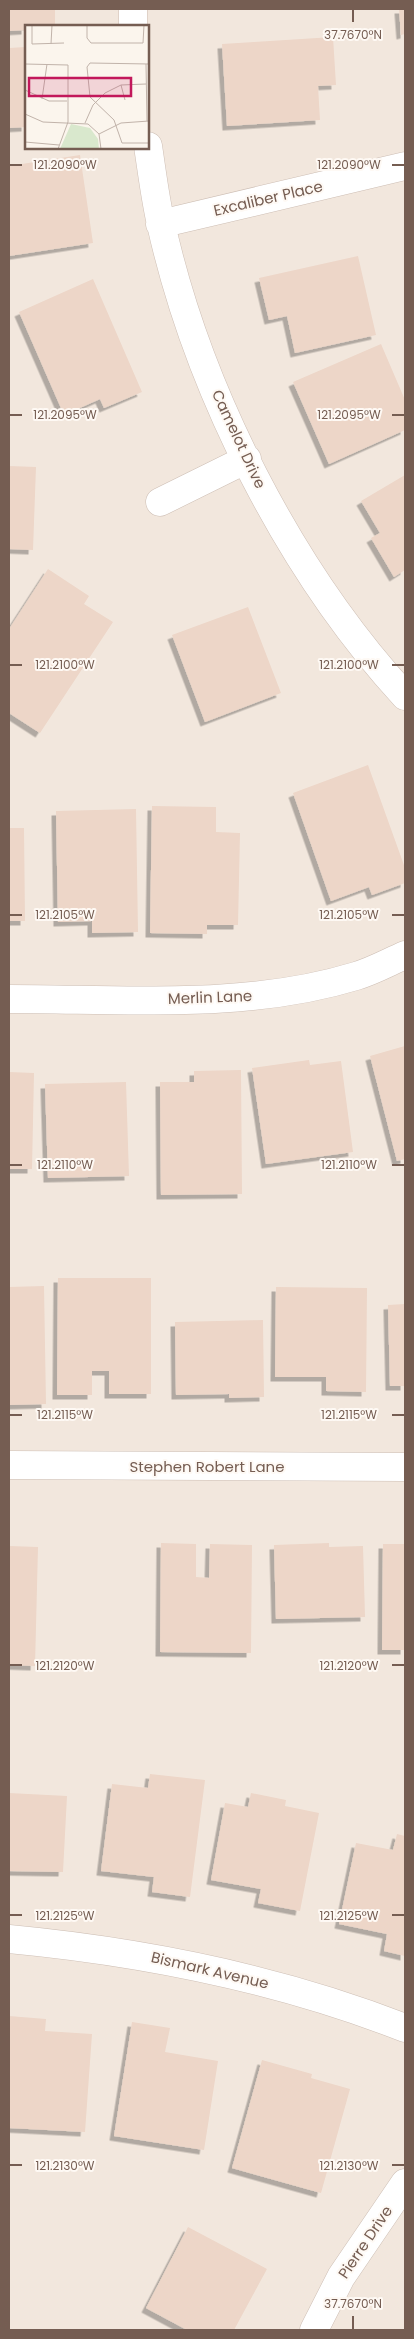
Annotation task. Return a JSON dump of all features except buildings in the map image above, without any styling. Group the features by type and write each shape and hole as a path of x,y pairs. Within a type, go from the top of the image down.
{"street":[{"path":"133,9 133,25"},
{"name":"Camelot Drive","path":"148,149 160,224 186,315 225,415 271,506 327,599 383,672 405,696"},
{"name":"Excaliber Place","path":"160,224 405,166"},
{"path":"160,502 247,459"},
{"name":"Merlin Lane","path":"9,999 237,999 292,992 358,976 405,955"},
{"name":"Stephen Robert Lane","path":"9,1465 405,1468"},
{"name":"Bismark Avenue","path":"9,1939 108,1950 180,1962 276,1985 371,2015 405,2028"},
{"name":"Pierre Drive","path":"314,2330 341,2277 405,2183"}],"shaded area":[{"path":"9,9 405,9 405,2330 9,2330"}]}
